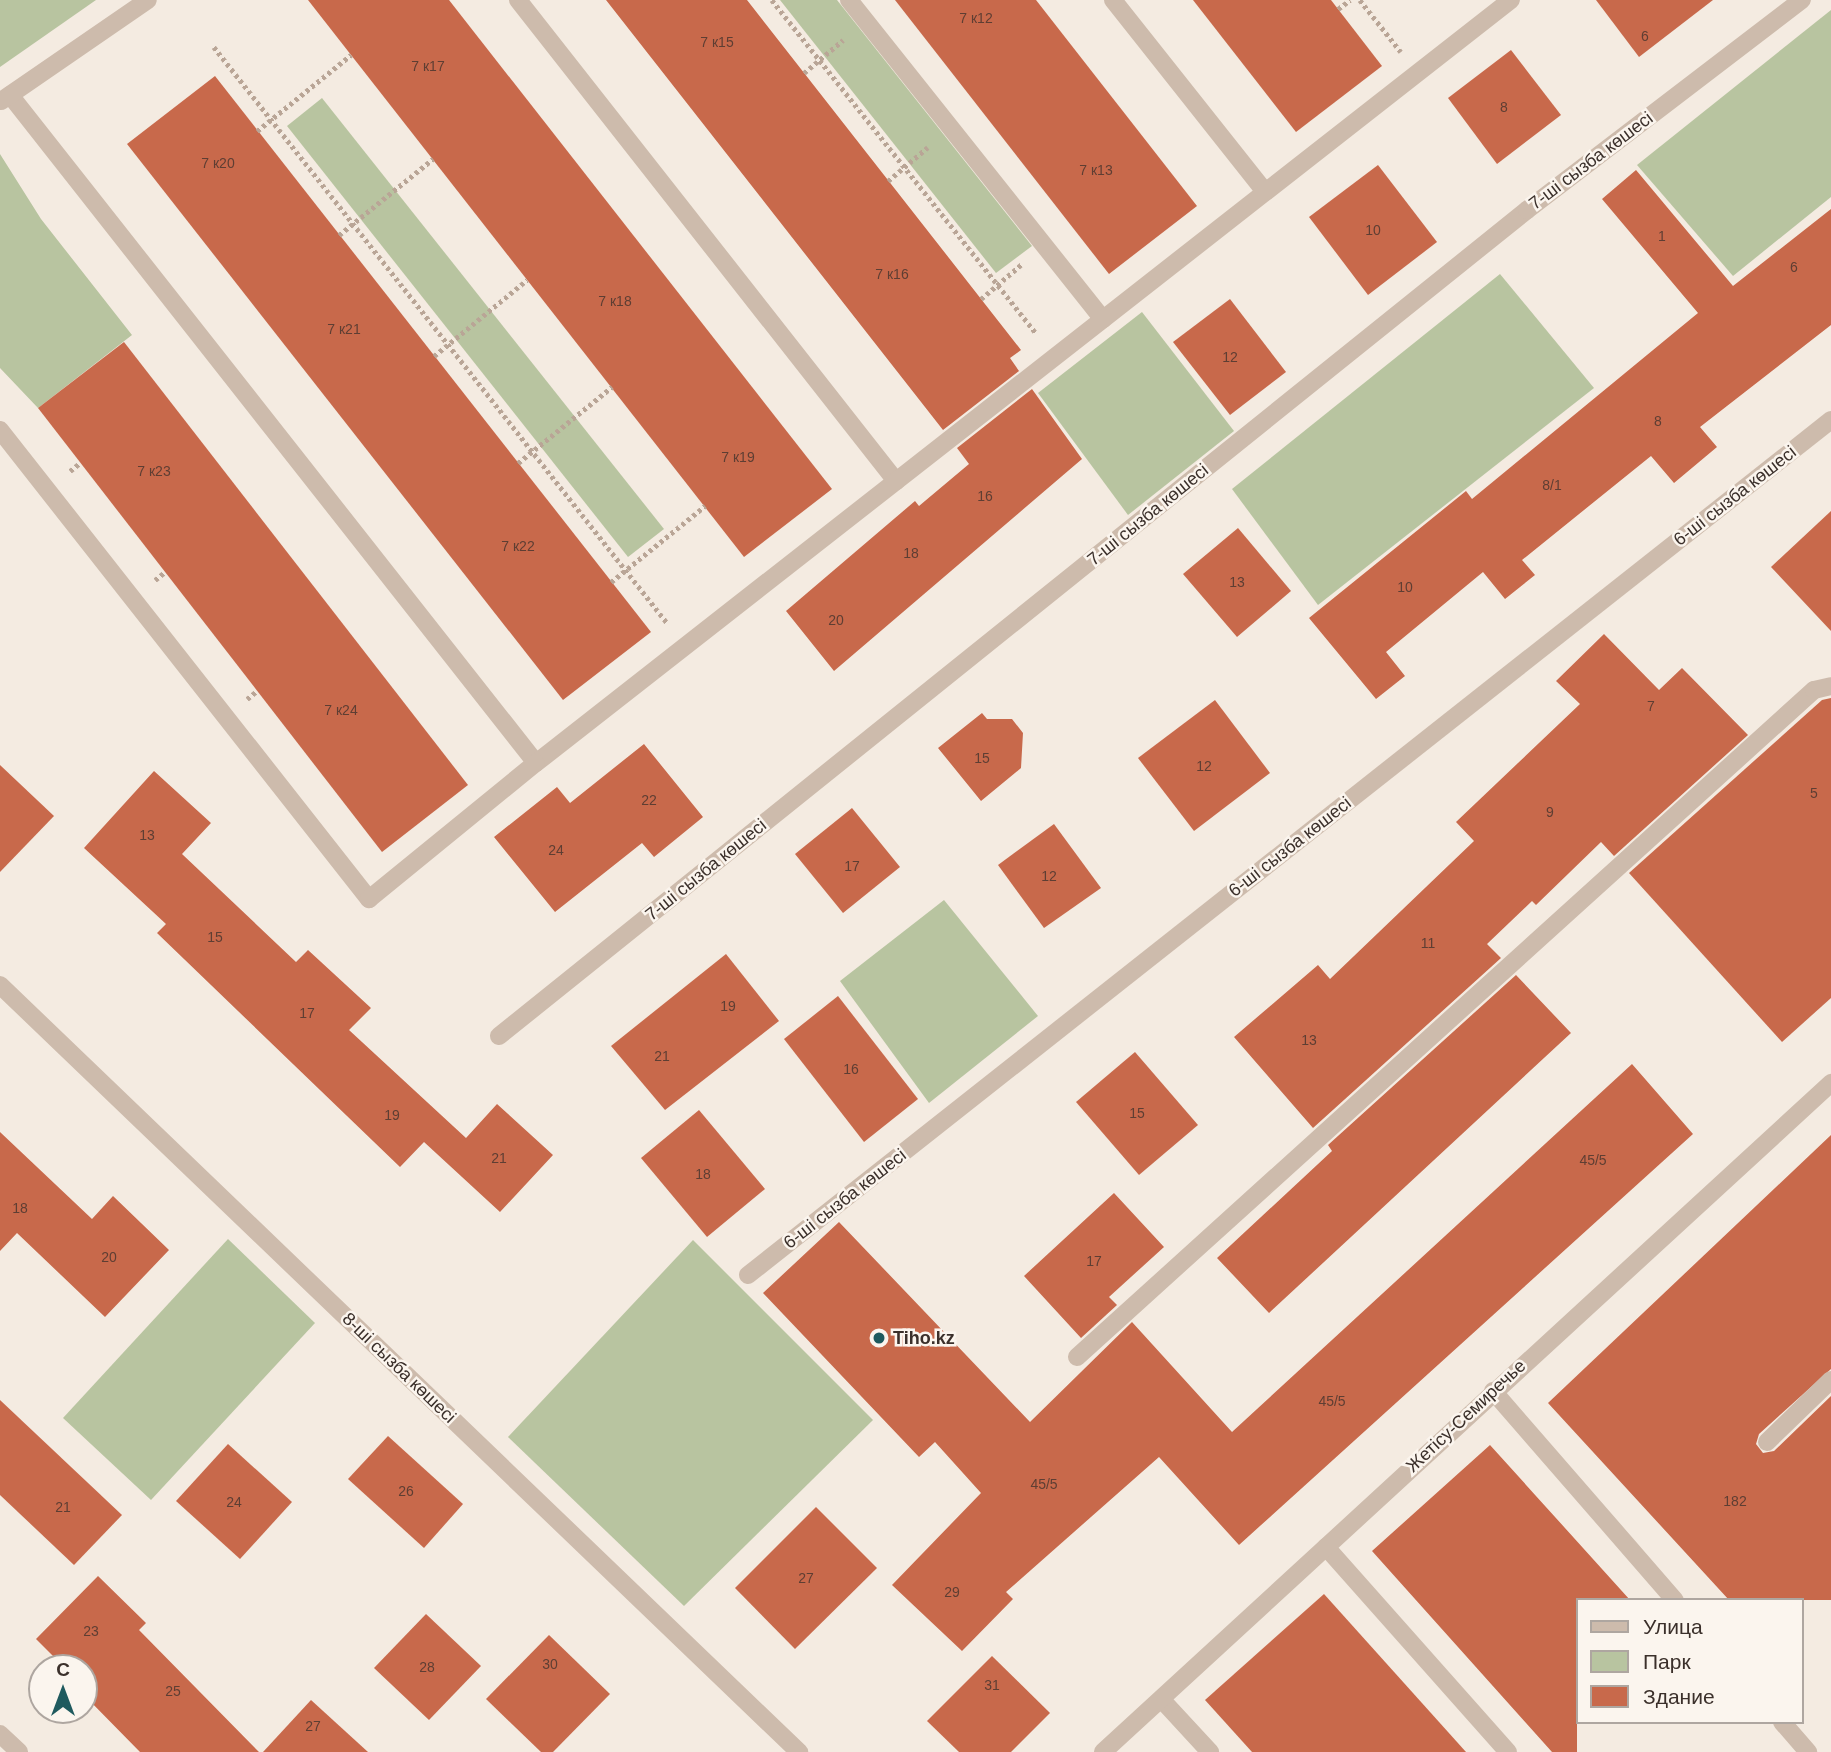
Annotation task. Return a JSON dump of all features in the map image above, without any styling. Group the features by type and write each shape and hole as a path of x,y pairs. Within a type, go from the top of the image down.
{"street":[{"path":"148,0 5,98 536,762"},
{"path":"518,0 897,481"},
{"path":"849,0 1102,319"},
{"path":"1113,0 1265,192"},
{"path":"0,430 369,898 536,762 1511,0"},
{"name":"7-ші сызба көшесі","path":"499,1036 1516,218 1802,0"},
{"name":"6-ші сызба көшесі","path":"748,1275 1831,420"},
{"path":"1077,1357 1814,691 1831,687"},
{"name":"8-ші сызба көшесі","path":"0,985 799,1752"},
{"name":"Жетісу-Семиречье","path":"1103,1752 1831,1083"},
{"path":"1767,1443 1831,1380"},
{"path":"1493,1391 1673,1598"},
{"path":"1326,1547 1508,1752"},
{"path":"1162,1700 1210,1752"},
{"path":"1784,1724 1808,1752"},
{"path":"0,1734 19,1752"}],"path":[{"path":"772,0 1055,357"},
{"path":"1338,9 1350,0"},
{"path":"1360,0 1418,73"},
{"path":"214,47 685,646"},
{"path":"257,131 351,55"},
{"path":"339,235 433,159"},
{"path":"434,356 527,280"},
{"path":"518,463 612,387"},
{"path":"611,582 705,506"}],"green space":[{"path":"0,0 96,0 0,67"},
{"path":"780,0 837,0 1032,246 996,273"},
{"path":"1831,10 1831,197 1733,276 1637,165"},
{"path":"322,98 664,529 628,557 287,126"},
{"path":"0,154 41,219 132,335 38,408 0,368"},
{"path":"1500,274 1594,388 1318,605 1232,489"},
{"path":"1142,312 1234,431 1128,515 1038,393"},
{"path":"944,900 1038,1016 929,1103 840,981"},
{"path":"228,1239 315,1323 151,1500 63,1418"},
{"path":"693,1240 873,1420 684,1606 508,1437"}],"building":[{"path":"308,0 449,0 832,489 744,557"},
{"path":"606,0 747,0 1021,350 1010,358 1019,371 943,430"},
{"path":"895,0 1036,0 1197,206 1109,274"},
{"path":"1193,0 1331,0 1382,66 1296,132"},
{"path":"1596,0 1713,0 1639,57"},
{"path":"1511,50 1561,115 1497,164 1448,98"},
{"path":"215,76 651,632 563,700 127,144"},
{"path":"1378,165 1437,242 1368,295 1309,217"},
{"path":"1636,170 1733,286 1831,209 1831,325 1700,427 1717,447 1674,483 1651,456 1522,560 1535,575 1505,599 1483,572 1386,652 1405,676 1376,699 1309,618 1466,491 1472,499 1698,313 1602,199"},
{"path":"1230,299 1286,372 1230,415 1173,342"},
{"path":"124,342 468,785 382,852 38,408"},
{"path":"1032,389 1082,459 834,671 786,611 915,501 919,506 969,464 957,448"},
{"path":"1831,511 1831,631 1771,567"},
{"path":"1238,528 1291,591 1237,637 1183,574"},
{"path":"1604,634 1659,690 1682,668 1748,735 1614,856 1601,842 1536,905 1532,901 1487,944 1501,958 1313,1128 1234,1037 1318,965 1330,979 1474,841 1456,822 1580,704 1556,681"},
{"path":"1831,698 1831,998 1782,1042 1629,873 1822,700"},
{"path":"1215,700 1270,773 1194,831 1138,758"},
{"path":"982,713 987,719 1012,719 1023,733 1021,768 981,801 938,748"},
{"path":"644,744 703,817 654,857 642,843 555,912 494,837 557,787 570,803"},
{"path":"0,765 54,816 0,872"},
{"path":"154,771 211,823 182,854 296,962 308,950 371,1008 349,1030 466,1138 497,1104 553,1155 500,1212 424,1142 400,1167 157,933 166,924 84,848"},
{"path":"852,808 900,867 843,913 795,854"},
{"path":"1054,824 1101,888 1044,928 998,865"},
{"path":"726,954 779,1021 665,1110 611,1046"},
{"path":"1516,975 1571,1033 1269,1313 1217,1258 1332,1151 1328,1145"},
{"path":"838,996 918,1099 864,1142 784,1039"},
{"path":"1135,1052 1198,1125 1139,1175 1076,1102"},
{"path":"1632,1064 1693,1134 1239,1545 1159,1457 1006,1592 1013,1599 962,1651 892,1585 981,1493 935,1442 919,1457 763,1293 839,1222 1030,1422 1132,1322 1232,1432"},
{"path":"699,1110 765,1189 707,1237 641,1158"},
{"path":"0,1132 92,1219 113,1196 169,1250 105,1317 17,1233 0,1251"},
{"path":"1831,1135 1831,1369 1759,1434 1756,1444 1763,1453 1774,1451 1831,1396 1831,1600 1727,1598 1548,1403"},
{"path":"1114,1193 1164,1247 1109,1297 1117,1305 1081,1338 1024,1276"},
{"path":"0,1400 122,1515 74,1565 0,1495"},
{"path":"388,1436 463,1504 424,1548 348,1479"},
{"path":"228,1444 292,1502 240,1559 176,1501"},
{"path":"1490,1445 1628,1598 1576,1598 1577,1752 1552,1752 1372,1551"},
{"path":"816,1507 877,1568 795,1649 735,1588"},
{"path":"98,1576 146,1623 139,1630 259,1752 140,1752 98,1709 98,1654 51,1654 36,1639"},
{"path":"1324,1594 1466,1752 1252,1752 1205,1700"},
{"path":"426,1614 481,1666 429,1720 374,1668"},
{"path":"549,1635 610,1694 553,1752 541,1752 486,1699"},
{"path":"992,1656 1050,1713 1011,1752 959,1752 927,1721"},
{"path":"311,1700 368,1752 263,1752"}],"place":[{"name":"Tiho.kz","path":"879,1338"}]}
